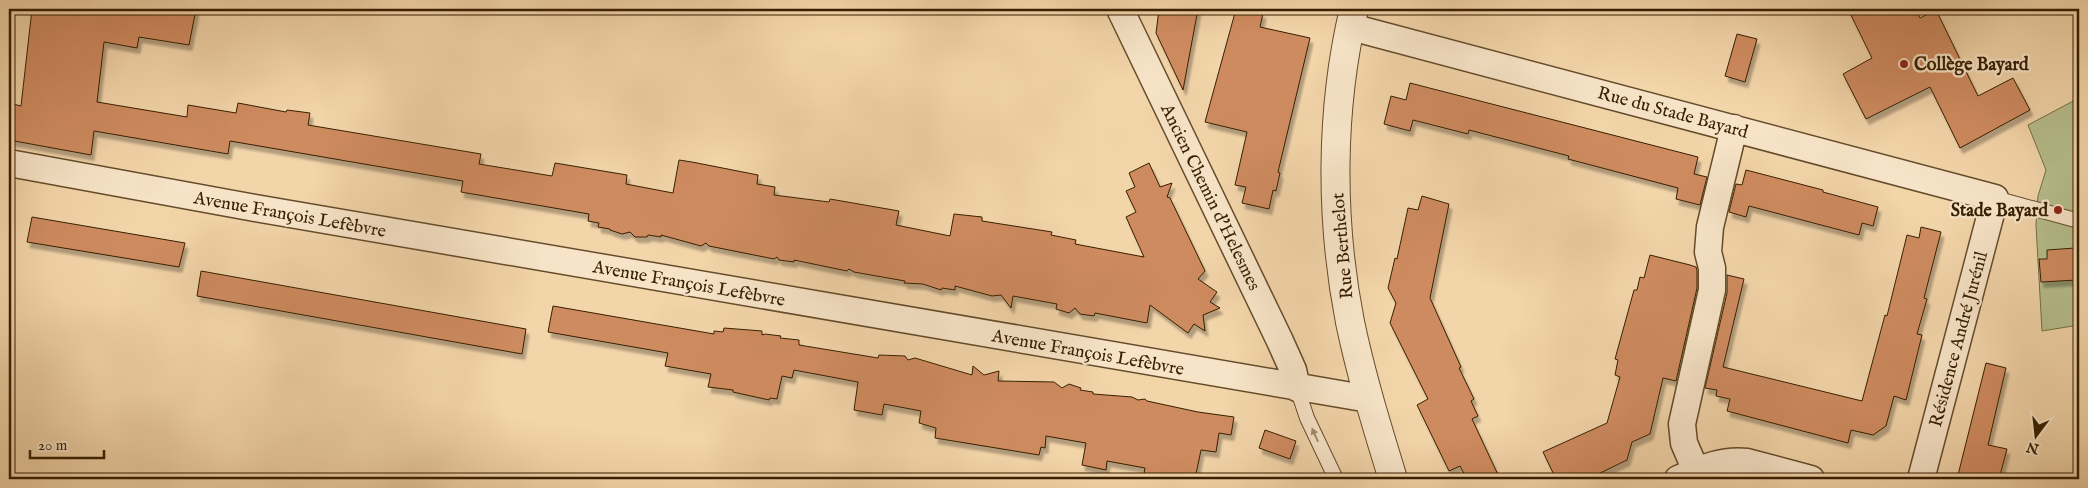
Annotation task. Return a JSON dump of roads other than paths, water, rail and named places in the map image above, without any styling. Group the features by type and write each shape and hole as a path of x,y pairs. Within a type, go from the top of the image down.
{"street":[{"name":"Ancien Chemin d'Helesmes","path":"1120,9 1280,341 1293,370 1297,388"},
{"name":"Rue du Stade Bayard","path":"1353,18 1734,128 1995,198"},
{"name":"Rue Berthelot","path":"1353,18 1345,56 1338,121 1336,219 1350,320 1369,399 1393,479"},
{"path":"1734,128 1710,227 1708,252 1712,268 1712,290 1682,424 1687,475 1713,464 1736,460 1811,479"},
{"name":"Avenue François Lefèbvre","path":"9,163 255,208 1369,399"},
{"name":"Résidence André Jurénil","path":"1921,479 1995,198"}],"lane":[{"path":"1995,198 2079,221"},
{"path":"1297,388 1307,418 1336,479"}],"place":[{"name":"Collège Bayard","path":"1904,64"},
{"name":"Stade Bayard","path":"2058,210"}]}
